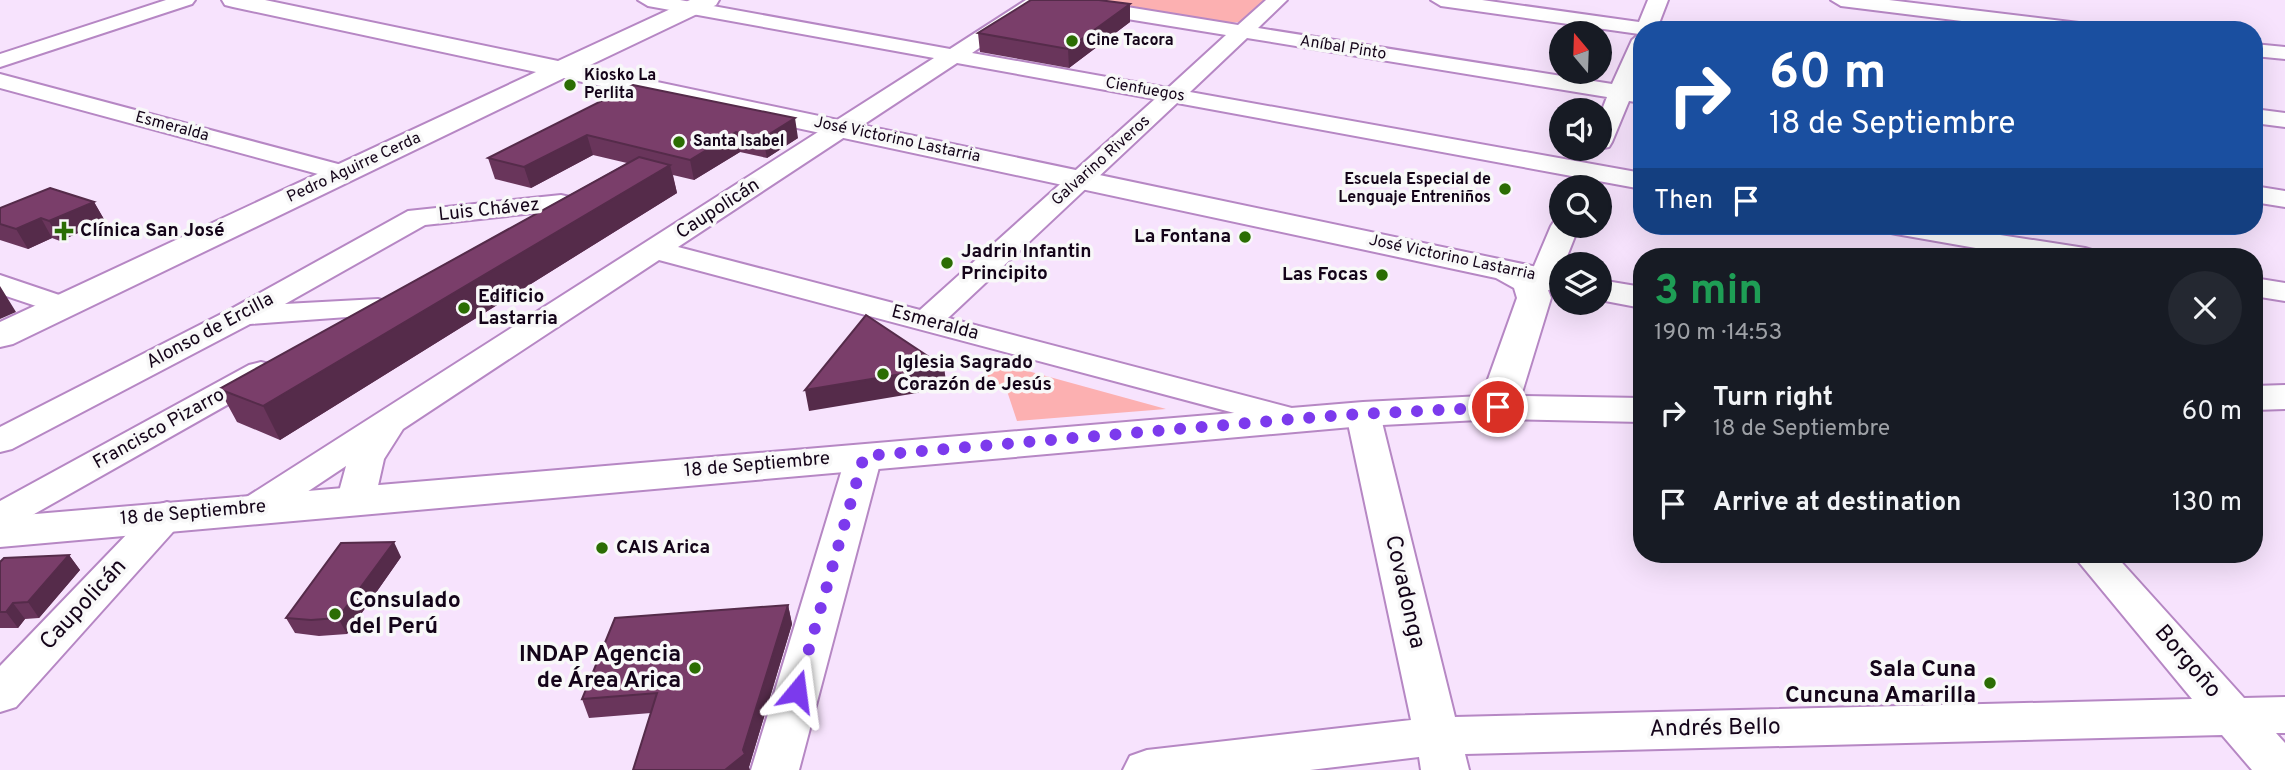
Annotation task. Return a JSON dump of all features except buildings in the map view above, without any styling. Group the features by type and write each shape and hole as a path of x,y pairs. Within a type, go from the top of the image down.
{"main road":[{"name":"José Victorino Lastarria","path":"233,0 1549,279"},
{"name":"Pedro Aguirre Cerda","path":"0,336 700,4"},
{"path":"1498,407 1534,298 1529,283 1506,270"},
{"path":"1612,292 1633,296"},
{"path":"2263,398 2285,397"},
{"name":"18 de Septiembre","path":"0,532 258,507 1295,419 1498,407 1633,410"}],"street":[{"path":"0,61 185,0"},
{"name":"Cienfuegos","path":"648,0 700,4 955,55 1633,179"},
{"name":"Caupolicán","path":"258,507 1039,0"},
{"name":"Aníbal Pinto","path":"1045,0 1631,94"},
{"name":"Galvarino Riveros","path":"926,321 1277,0"},
{"path":"1441,0 1633,27"},
{"path":"1649,21 1658,0"},
{"path":"1841,0 2025,21"},
{"path":"2263,51 2285,53"},
{"name":"Esmeralda","path":"0,81 344,173"},
{"path":"1612,123 1631,94"},
{"path":"2263,117 2285,120"},
{"path":"2263,195 2285,199"},
{"name":"Luis Chávez","path":"418,217 573,197 504,236"},
{"name":"Alonso de Ercilla","path":"0,441 242,316 418,217"},
{"path":"1962,235 2050,247"},
{"name":"Esmeralda","path":"656,250 1295,419"},
{"path":"0,284 63,306"},
{"path":"2263,288 2285,292"},
{"name":"Francisco Pizarro","path":"0,517 389,301 242,316"},
{"name":"Covadonga","path":"1363,414 1441,753"},
{"name":"Caupolicán","path":"356,499 371,448 396,418"},
{"path":"775,770 864,456"},
{"name":"Caupolicán","path":"0,695 167,515"},
{"name":"Borgoño","path":"2100,563 2280,770"},
{"name":"Andrés Bello","path":"1147,770 1441,753 2285,715"}],"shaded area":[{"path":"1077,0 1266,0 1241,22 1228,23"},
{"path":"999,363 1166,409 1017,421 1006,388 984,380 983,374"}],"place":[{"name":"Cine Tacora","path":"1072,41"},
{"name":"Kiosko La Perlita","path":"570,85"},
{"name":"Santa Isabel","path":"679,142"},
{"name":"Escuela Especial de Lenguaje Entreniños","path":"1505,189"},
{"name":"Clínica San José","path":"64,231"},
{"name":"La Fontana","path":"1245,237"},
{"name":"Jadrin Infantin Principito","path":"947,263"},
{"name":"Las Focas","path":"1382,275"},
{"name":"Edificio Lastarria","path":"464,308"},
{"name":"Iglesia Sagrado Corazón de Jesús","path":"883,374"},
{"name":"CAIS Arica","path":"602,548"},
{"name":"Consulado del Perú","path":"335,614"},
{"name":"INDAP Agencia de Área Arica","path":"695,668"},
{"name":"Sala Cuna Cuncuna Amarilla","path":"1990,683"}],"route":[{"path":"797,691 864,456 1341,415 1498,407"}]}
